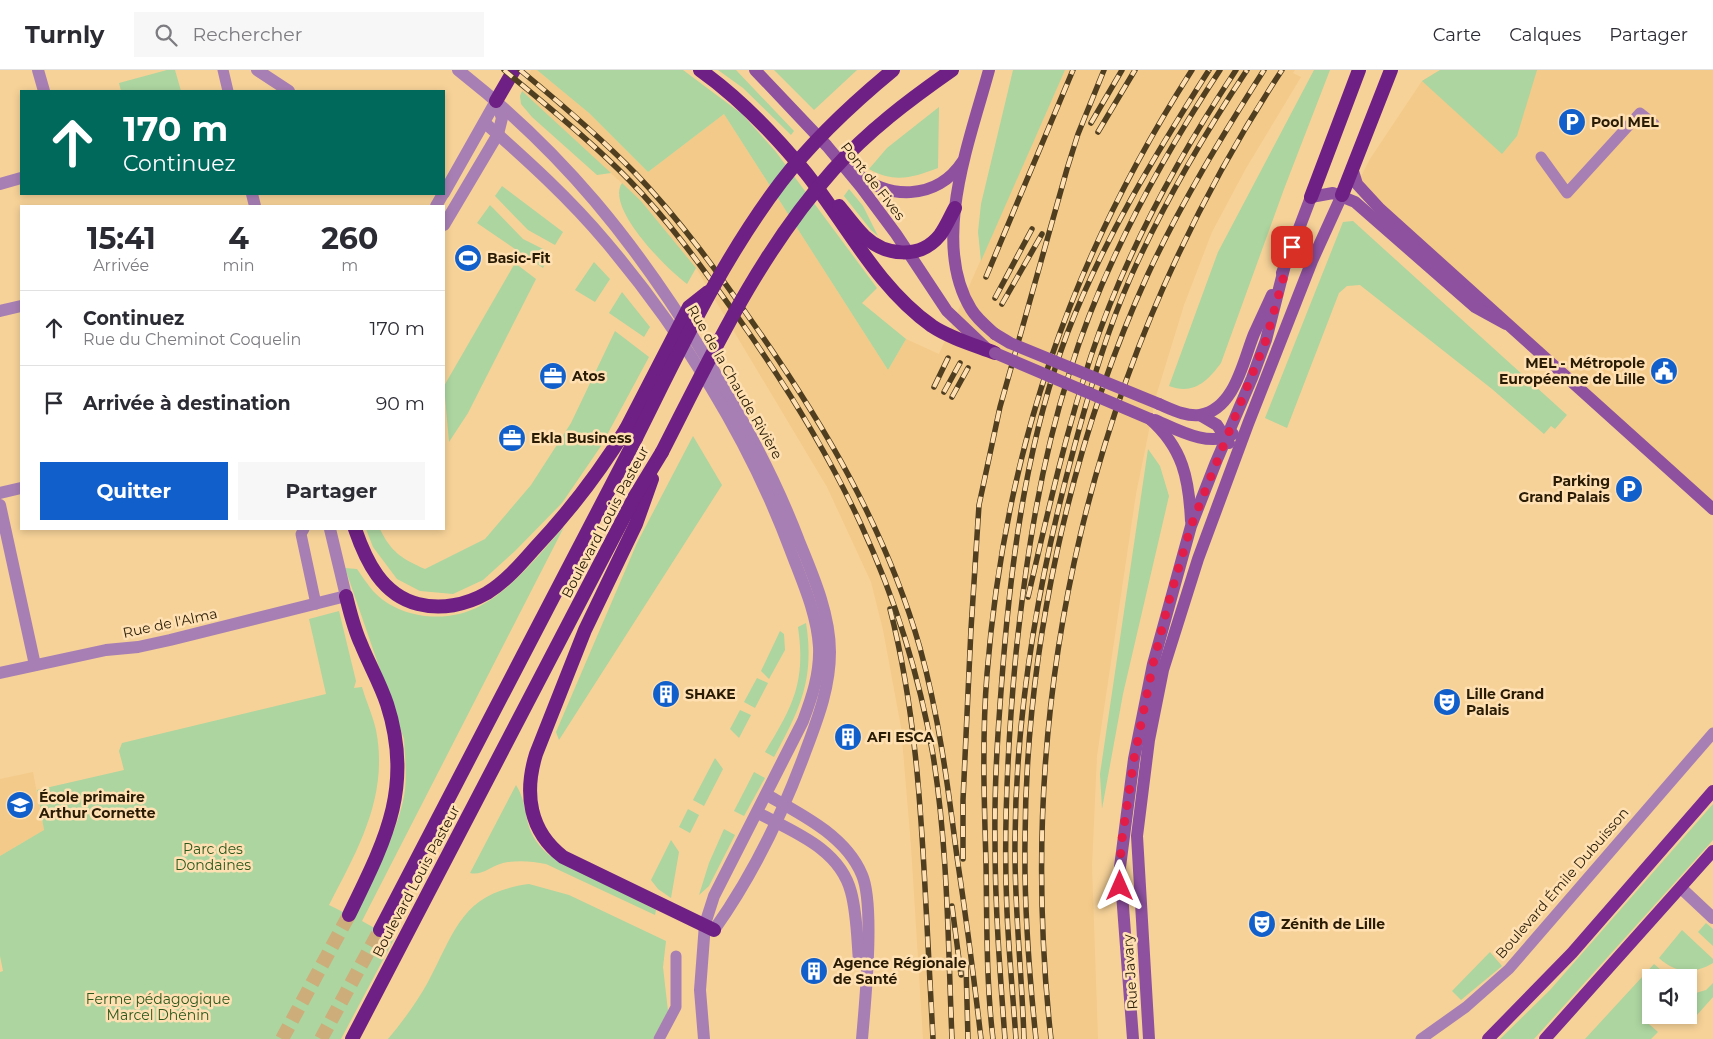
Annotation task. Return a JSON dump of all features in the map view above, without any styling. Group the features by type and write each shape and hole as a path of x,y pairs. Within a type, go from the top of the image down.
{"highway":[{"path":"496,101 514,70"},
{"path":"700,70 745,105 807,174 823,188 874,243 892,252 907,252 925,248 945,228 955,208"},
{"path":"355,530 369,564 378,578 400,597 420,604 440,607 471,600 500,583 560,522 631,433 689,306 711,290 749,228 782,180 819,138 893,70"},
{"name":"Boulevard Louis Pasteur","path":"352,1039 634,498 662,452 737,308 782,236 807,201 834,169 880,124 952,70"},
{"path":"1311,197 1359,70"},
{"path":"1342,195 1391,70"},
{"path":"807,174 864,256 910,308 943,332 995,353"},
{"name":"Boulevard Louis Pasteur","path":"380,930 631,433"},
{"path":"662,452 636,524 586,630 536,754 531,770 529,800 538,829 545,841 563,856 710,927"},
{"path":"346,596 356,631 386,702 398,749 395,798 389,826 349,915"}],"main road":[{"name":"Pont de Fives","path":"755,70 827,146 867,195 938,300 956,321 995,353"},
{"path":"989,70 966,156 955,208 953,252 961,289 972,310 995,334 1010,343 1158,404 1185,414 1200,415 1217,425 1227,437"},
{"path":"827,146 856,173 878,187 905,194 929,190 942,183 956,171 966,156"},
{"path":"1352,168 1357,184 1380,209 1713,509"},
{"path":"1200,415 1211,410 1229,394 1285,265 1311,197 1326,193 1342,195 1355,202 1475,307 1506,324"},
{"name":"Rue Javary","path":"1149,1039 1137,836 1149,740 1168,654 1198,559 1246,429 1312,261 1342,195"},
{"name":"Rue Javary","path":"1133,1039 1122,907 1121,846 1134,759 1153,664 1191,526 1266,340 1285,265"},
{"path":"995,353 1150,419 1200,437 1227,437 1246,429"},
{"name":"Rue Javary","path":"1150,419 1161,428 1177,452 1186,472 1189,488 1191,526"},
{"name":"Rue Javary","path":"1227,437 1232,454 1232,467"},
{"path":"1488,1039 1572,953 1713,791"},
{"path":"1545,1039 1713,851"}],"street":[{"path":"38,70 44,90"},
{"path":"223,70 228,90"},
{"path":"257,70 287,90"},
{"name":"Rue de la Chaude Rivière","path":"458,70 496,101 560,160 609,216 645,264 693,337 744,422 788,512 828,626 830,649 829,675 824,700 784,804 731,906 710,927"},
{"path":"445,191 496,101"},
{"path":"445,223 498,134 502,118 496,101"},
{"path":"1541,157 1567,193 1640,113 1654,124"},
{"name":"Rue de la Chaude Rivière","path":"485,123 581,214 638,283 722,406 754,464 777,514 811,606 819,649 817,674 809,705 767,795 714,896 710,927"},
{"path":"0,184 20,178"},
{"path":"444,195 456,204"},
{"path":"0,311 20,306"},
{"path":"0,493 20,488"},
{"path":"0,505 35,665"},
{"path":"303,530 301,534 316,604"},
{"path":"330,530 346,596"},
{"name":"Rue de l'Alma","path":"0,673 106,650 138,647 346,596"},
{"name":"Boulevard Émile Dubuisson","path":"1421,1039 1466,1007 1509,969 1713,733"},
{"path":"767,795 803,815 835,840 850,856 862,874 867,894 868,917 862,1039"},
{"path":"758,813 776,822 830,856 847,881 854,906 864,1005"},
{"path":"1681,888 1713,918"},
{"path":"704,1039 700,997 704,946 710,927"},
{"path":"659,1039 676,1007 676,956"}],"shaded area":[{"path":"531,70 537,70 589,113 648,172 724,114 888,370 906,339 939,354 1065,70 1295,70 1293,73 1301,77 1245,170 1212,232 1184,305 1156,396 1136,494 1097,756 1092,866 1098,1039 923,1039 911,846 901,727 883,630 871,582 827,487 696,268 641,201 522,91"},
{"path":"1440,70 1713,70 1713,509 1357,184 1370,159 1422,81"},
{"name":"École primaire Arthur Cornette","path":"33,772 44,830 0,856 0,779"}],"green space":[{"path":"167,70 175,70 181,90 121,90 119,83"},
{"path":"537,70 683,70 742,114 776,152 877,288 862,303 906,339 888,370 724,114 648,172 589,113"},
{"path":"718,70 736,70 794,131 791,135 743,88"},
{"path":"774,70 857,70 814,110"},
{"path":"1013,70 1065,70 981,261 978,232 981,204"},
{"path":"1314,70 1330,70 1284,189 1221,363 1199,385 1185,389 1169,386 1218,252"},
{"path":"1440,70 1537,70 1517,136 1502,154 1422,81"},
{"path":"522,91 611,173 597,175 532,117 521,104 520,96"},
{"path":"939,107 938,168 903,178 887,176 869,169 887,148"},
{"path":"622,183 641,201 696,268 687,284 666,266 641,238 630,222 622,207 619,194"},
{"path":"502,186 563,232 555,245 528,230 495,196"},
{"path":"849,189 863,206 878,236 844,196"},
{"path":"490,205 523,239 551,253 543,268 477,223"},
{"path":"1353,221 1567,415 1555,429 1551,426 1544,434 1492,389 1360,285 1347,286 1339,293 1287,428 1265,418 1343,222"},
{"path":"594,262 610,279 595,302 575,290"},
{"path":"515,263 536,279 468,413 449,442 445,384"},
{"path":"622,292 650,327 644,337 609,313"},
{"path":"615,331 649,357 601,446 562,503 515,551 483,580 453,594 420,591 397,579 373,547 366,530 380,530 388,544 398,554 425,569 485,539 531,485 571,423"},
{"path":"693,436 722,485 559,740 556,732 637,543"},
{"path":"1148,449 1160,466 1169,496 1123,694 1102,809 1100,774"},
{"name":"Parc des Dondaines","path":"564,527 362,921 394,939 341,1039 0,1039 0,972 3,971 0,956 0,856 44,830 37,790 124,770 119,751 122,743 326,694 309,619 339,611 356,681 354,688 362,687 375,725 379,754 378,777 368,821 360,842 329,905 349,915 373,874 394,831 405,793 406,770 404,739 345,568 357,569 373,591 396,608 424,616 453,615 467,612 480,606 504,590"},
{"path":"806,623 808,643 807,677 798,708 774,757 765,752 783,721 795,693 800,663 798,627"},
{"path":"780,631 784,634 785,650 769,679 761,671"},
{"path":"757,678 768,683 755,708 744,702"},
{"path":"740,710 751,715 739,738 730,729"},
{"path":"715,758 723,769 704,806 693,800"},
{"path":"754,772 765,778 744,816 734,811"},
{"path":"516,785 524,803 533,837 549,855 656,910 655,915 546,864 525,861 508,862 479,873 470,873"},
{"path":"1713,804 1713,840 1534,1039 1500,1039 1550,990"},
{"path":"688,809 699,815 690,833 679,827"},
{"path":"724,829 735,835 709,886 699,895 709,863"},
{"path":"671,840 679,852 671,898 658,889 651,880"},
{"path":"529,884 569,895 666,941 663,967 668,1011 653,1039 388,1039 419,997 464,916 475,905 489,896 507,889"},
{"path":"1706,923 1713,929 1713,946 1698,932"},
{"path":"1682,930 1713,959 1713,963 1697,969 1678,969 1671,967 1659,958"},
{"path":"1490,952 1502,966 1461,1000 1452,991"},
{"path":"1654,964 1660,969 1649,969"},
{"path":"1642,977 1642,1024 1649,1024 1658,1032 1651,1039 1585,1039"},
{"path":"1713,983 1713,997 1697,1015 1697,993 1706,990"}],"tunnel":[{"path":"282,1039 349,915"},
{"path":"321,1039 380,930"}],"railway":[{"path":"504,70 569,124 615,166 645,197 699,263 737,316 805,419 861,524 884,579 904,635 920,694 933,755 945,861 952,1039"},
{"path":"520,70 580,120 622,160 668,209 698,246 753,323 804,400 828,439 871,520 890,561 906,604 920,648 933,700 946,778 981,1039"},
{"path":"986,277 1073,70"},
{"path":"963,859 963,800 979,505 1000,407 1067,169 1078,134 1104,70"},
{"path":"1091,123 1122,70"},
{"path":"1098,132 1135,70"},
{"path":"993,1039 987,950 984,721 996,591 1010,511 1028,434 1051,358 1079,285 1111,212 1149,141 1192,70"},
{"path":"1005,1039 996,890 996,770 1012,572 1033,451 1054,373 1081,299 1131,199 1209,70"},
{"path":"1016,1039 1007,912 1007,782 1013,685 1020,618 1035,512 1042,477 1059,408 1082,334 1115,255 1154,179 1220,70"},
{"path":"1028,597 1073,416 1091,356 1105,318 1136,244 1154,208 1193,138 1236,70"},
{"path":"1024,1039 1016,890 1016,790 1025,691 1032,642 1040,593 1061,496 1086,404 1107,338 1132,274 1171,196 1215,120 1247,70"},
{"path":"1036,1039 1025,890 1027,768 1044,623 1057,551 1075,479 1096,409 1120,340 1148,274 1174,221 1264,70"},
{"path":"1051,1039 1042,910 1044,783 1057,657 1081,534 1115,413 1160,295 1216,181 1282,70"},
{"path":"995,298 1032,229"},
{"path":"1002,304 1042,234"},
{"path":"934,387 948,358"},
{"path":"944,392 960,363"},
{"path":"952,397 968,368"},
{"path":"890,609 899,646 916,757 922,831 933,1039"},
{"path":"952,906 961,975"},
{"path":"966,966 968,1039"}],"place":[{"name":"Pool MEL","path":"1572,122"},
{"name":"Basic-Fit","path":"468,258"},
{"name":"MEL - Métropole Européenne de Lille","path":"1664,371"},
{"name":"Atos","path":"553,376"},
{"name":"Ekla Business","path":"512,438"},
{"name":"Parking Grand Palais","path":"1629,489"},
{"name":"SHAKE","path":"666,694"},
{"name":"Lille Grand Palais","path":"1447,702"},
{"name":"AFI ESCA","path":"848,737"},
{"name":"École primaire Arthur Cornette","path":"20,805"},
{"name":"Zénith de Lille","path":"1262,924"},
{"name":"Agence Régionale de Santé","path":"814,971"}],"route":[{"path":"1120,886 1121,846 1129,787 1153,664 1170,597 1191,526 1266,340 1285,265 1292,247"}],"park label":[{"name":"Ferme pédagogique Marcel Dhénin","path":"158,1008"}]}
